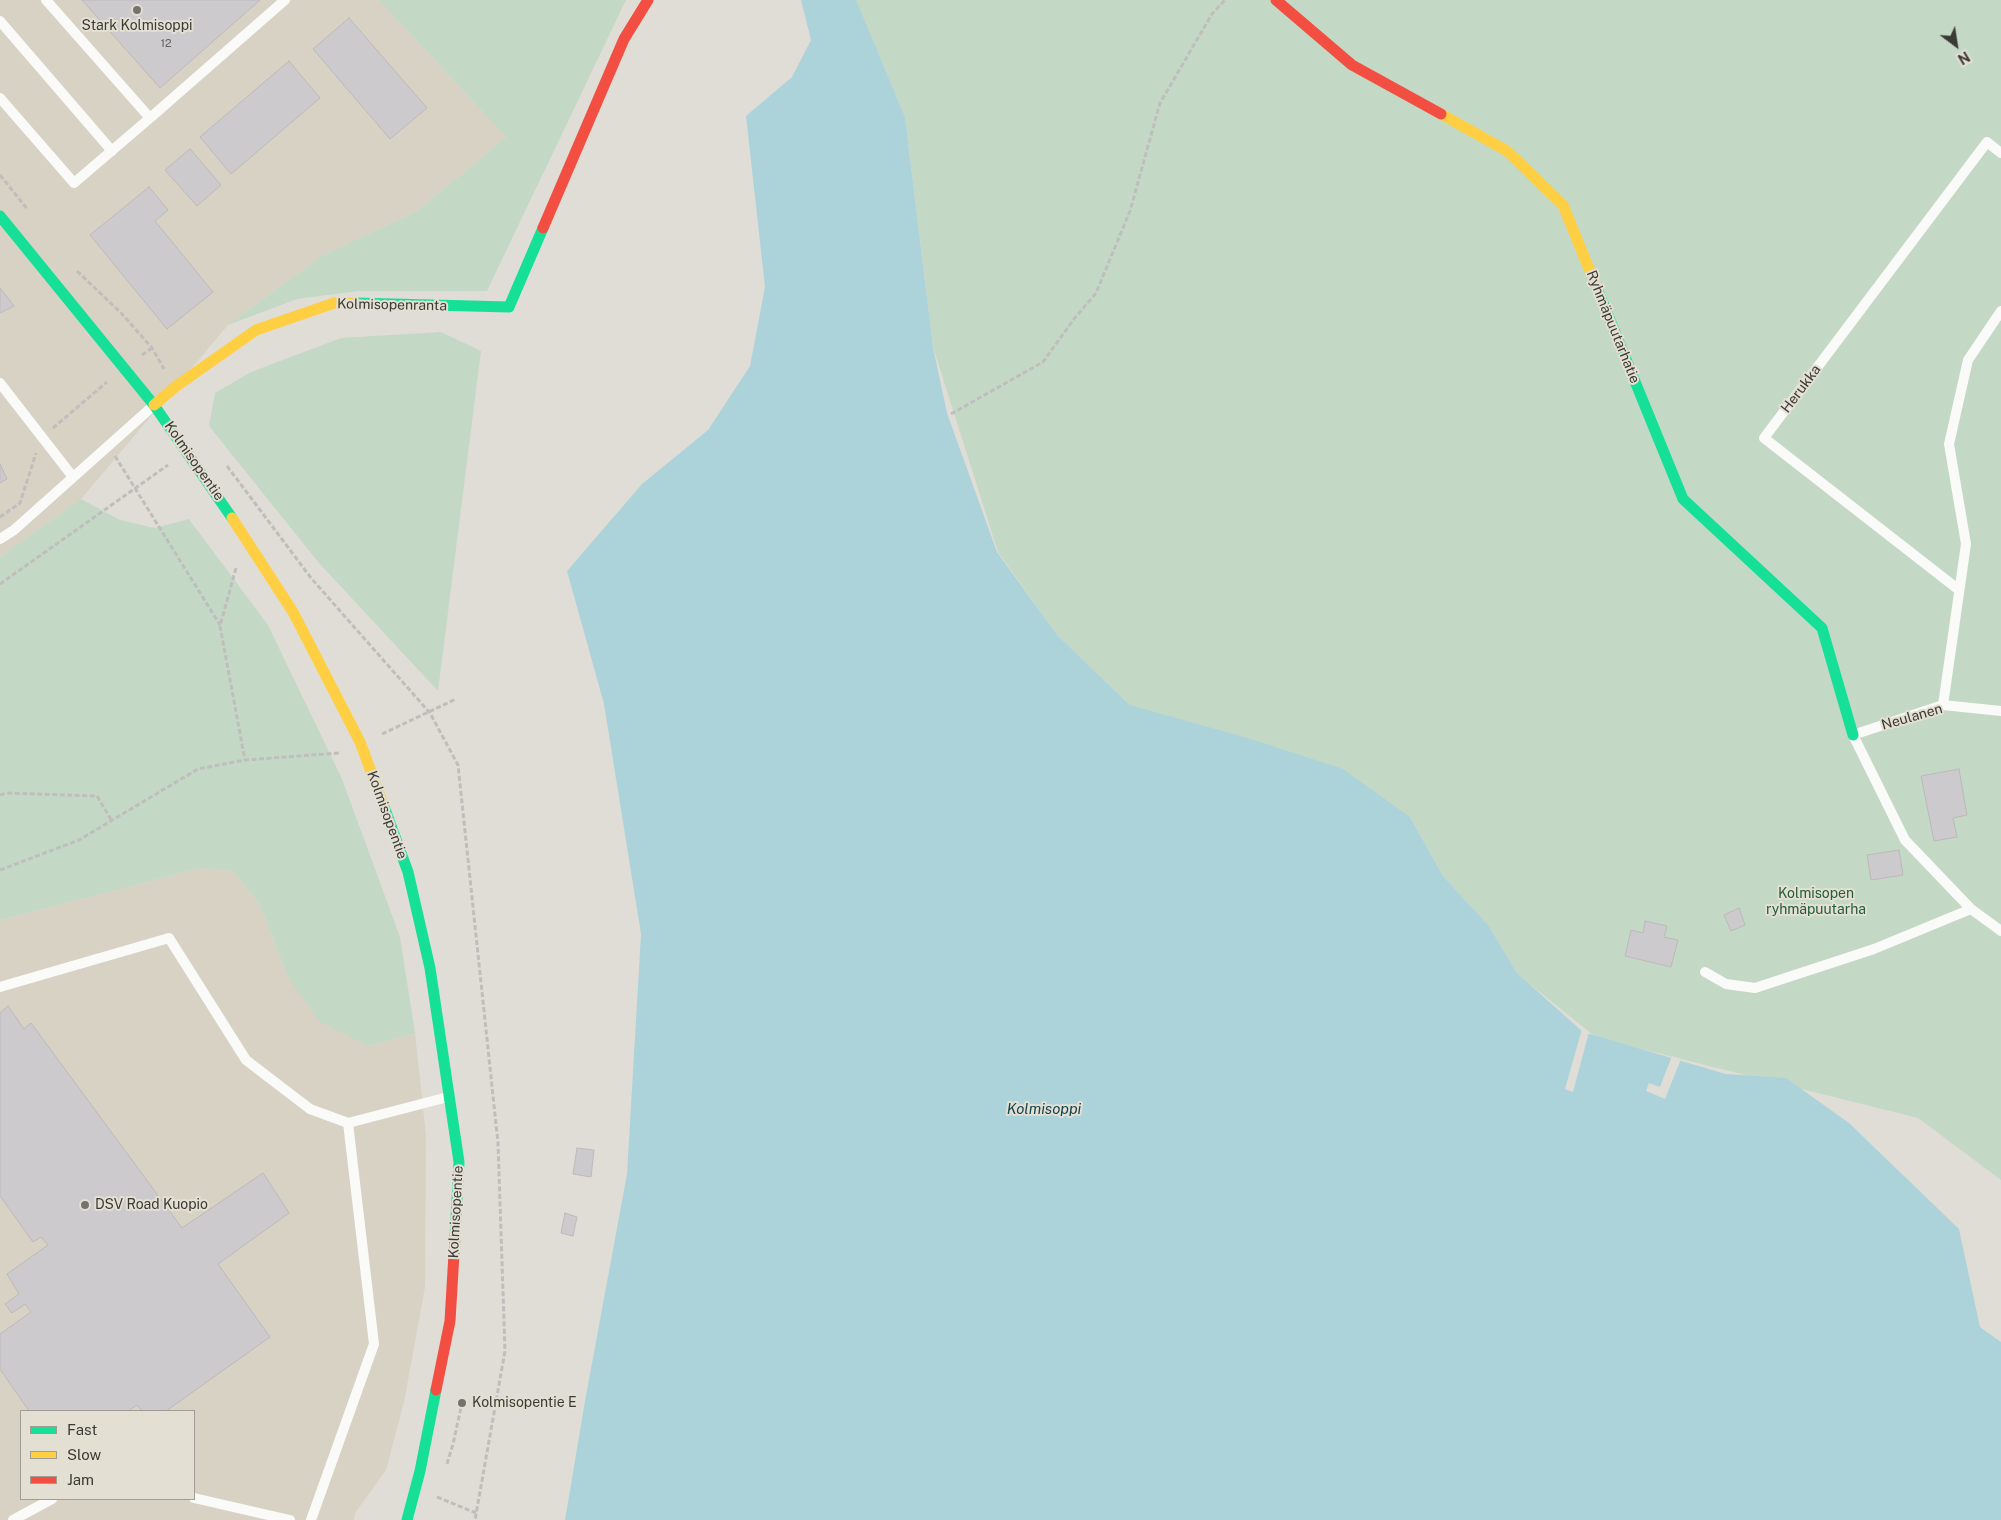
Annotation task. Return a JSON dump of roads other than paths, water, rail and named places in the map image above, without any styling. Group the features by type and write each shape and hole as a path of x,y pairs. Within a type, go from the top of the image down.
{"street":[{"name":"Kolmisopenranta","path":"154,405 175,387 256,330 334,303 509,307 624,39 648,0"},
{"name":"Ryhmäpuutarhatie","path":"1276,0 1352,65 1507,151 1563,205 1684,499 1822,628 1853,735"},
{"name":"Kolmisopentie","path":"0,216 125,367 154,405 226,508 293,612 360,742 408,872 430,968 459,1162 450,1321 420,1471 407,1520"}],"lane":[{"path":"46,0 150,118"},
{"path":"0,98 74,183 285,0"},
{"path":"0,21 112,151"},
{"name":"Herukka","path":"1959,590 1764,438 1988,142 2001,153"},
{"path":"1942,706 1966,544 1949,444 1968,360 2001,311"},
{"path":"0,384 73,477"},
{"path":"0,539 14,530 154,405"},
{"name":"Neulanen","path":"1853,735 1942,706 2001,711"},
{"path":"1853,735 1905,840 1971,909 2001,931"},
{"path":"1706,972 1726,984 1755,988 1874,949 1971,909"},
{"path":"0,987 169,938 246,1060 310,1110 348,1123 449,1097"},
{"path":"311,1520 374,1344 348,1123"},
{"path":"195,1498 290,1520"},
{"path":"13,1520 50,1500"}],"water":[{"name":"Kolmisoppi","path":"801,0 856,0 905,117 933,347 947,413 997,552 1058,636 1130,705 1251,739 1343,769 1410,817 1443,876 1489,926 1516,972 1583,1032 1726,1074 1786,1078 1849,1123 1959,1229 1980,1327 2001,1342 2001,1520 565,1520 627,1174 641,934 604,704 567,571 642,484 708,430 750,366 765,287 746,116 792,77 811,40"}],"place":[{"name":"Stark Kolmisoppi","path":"137,10"},
{"name":"DSV Road Kuopio","path":"85,1205"},
{"name":"Kolmisopentie E","path":"462,1403"}],"park label":[{"name":"Kolmisopen ryhmäpuutarha","path":"1816,902"}]}
